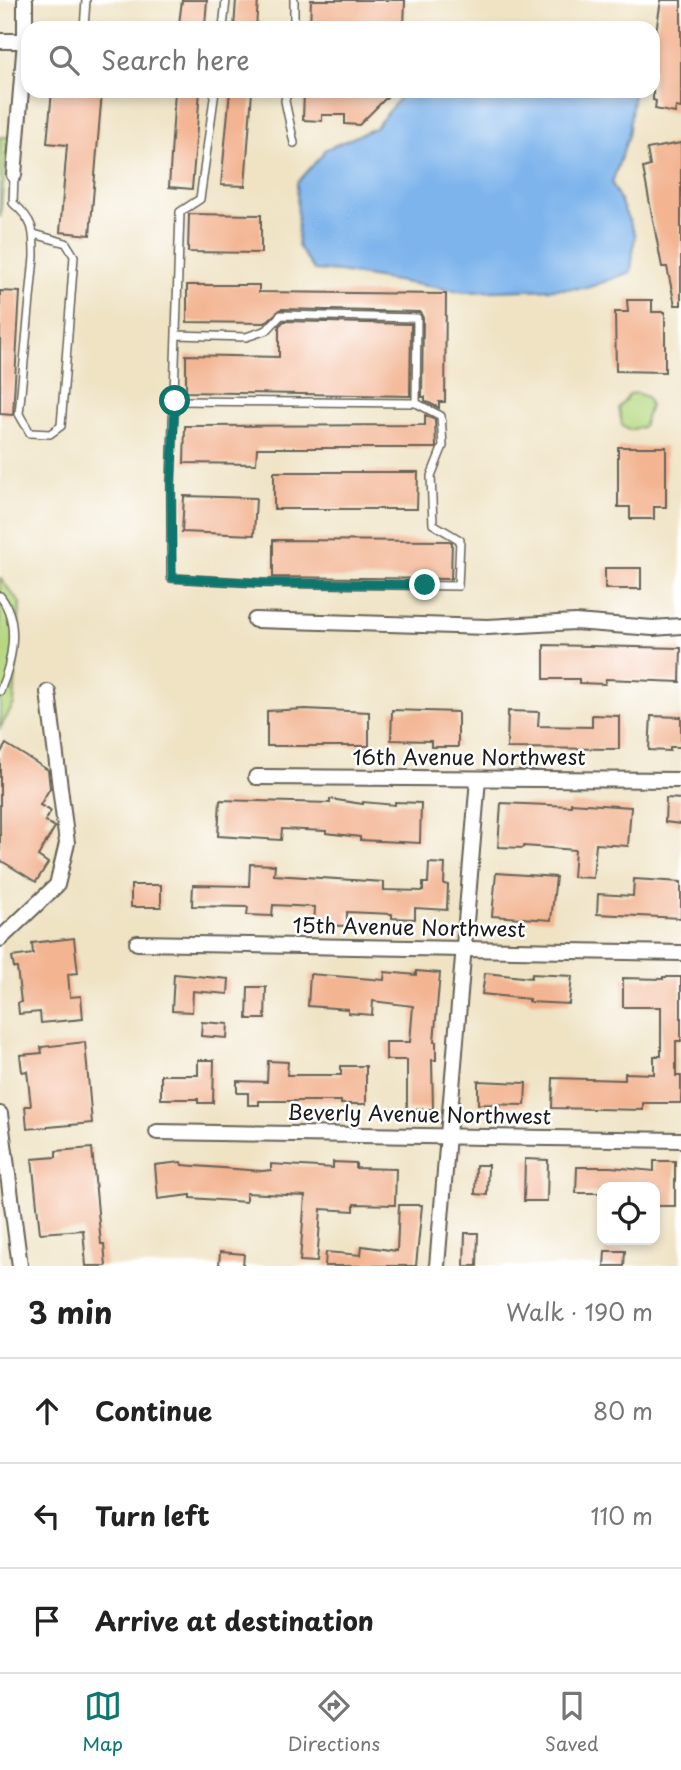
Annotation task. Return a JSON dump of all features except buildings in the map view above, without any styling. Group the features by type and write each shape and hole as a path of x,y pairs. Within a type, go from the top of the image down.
{"street":[{"path":"25,0 25,21"},
{"path":"0,41 21,47"},
{"path":"14,175 21,94"},
{"path":"255,620 488,627 575,622 653,628 681,626"},
{"path":"0,939 57,885 67,843 48,692"},
{"name":"16th Avenue Northwest","path":"256,777 681,780"},
{"path":"437,1266 478,779"},
{"name":"15th Avenue Northwest","path":"137,943 681,953"},
{"path":"0,1114 20,1266"},
{"name":"Beverly Avenue Northwest","path":"157,1132 681,1140"}],"lane":[{"path":"84,21 86,0"},
{"path":"224,21 226,0"},
{"path":"294,0 294,21"},
{"path":"175,401 416,403 441,416 443,446 431,476 433,524 460,540 458,586 260,583 172,578 171,485 180,212 200,199 214,98"},
{"path":"286,98 294,143"},
{"path":"14,175 13,203 31,220 34,234 19,414 30,433 50,434 61,426 74,256 66,243 34,234"},
{"path":"176,335 246,337 267,330 281,315 417,318 416,403"},
{"path":"0,596 12,616 10,663 0,691"}],"green space":[{"path":"0,137 8,137 0,218"},
{"path":"630,394 647,397 650,406 643,427 628,430 622,425 619,408"},
{"path":"0,578 20,603 14,704 0,728"}],"water":[{"path":"399,98 633,98 628,137 612,183 635,234 631,272 587,288 465,292 314,270 298,246 297,183 324,150 375,128"}],"route":[{"path":"175,401 171,485 172,578 260,583 425,585"}]}
